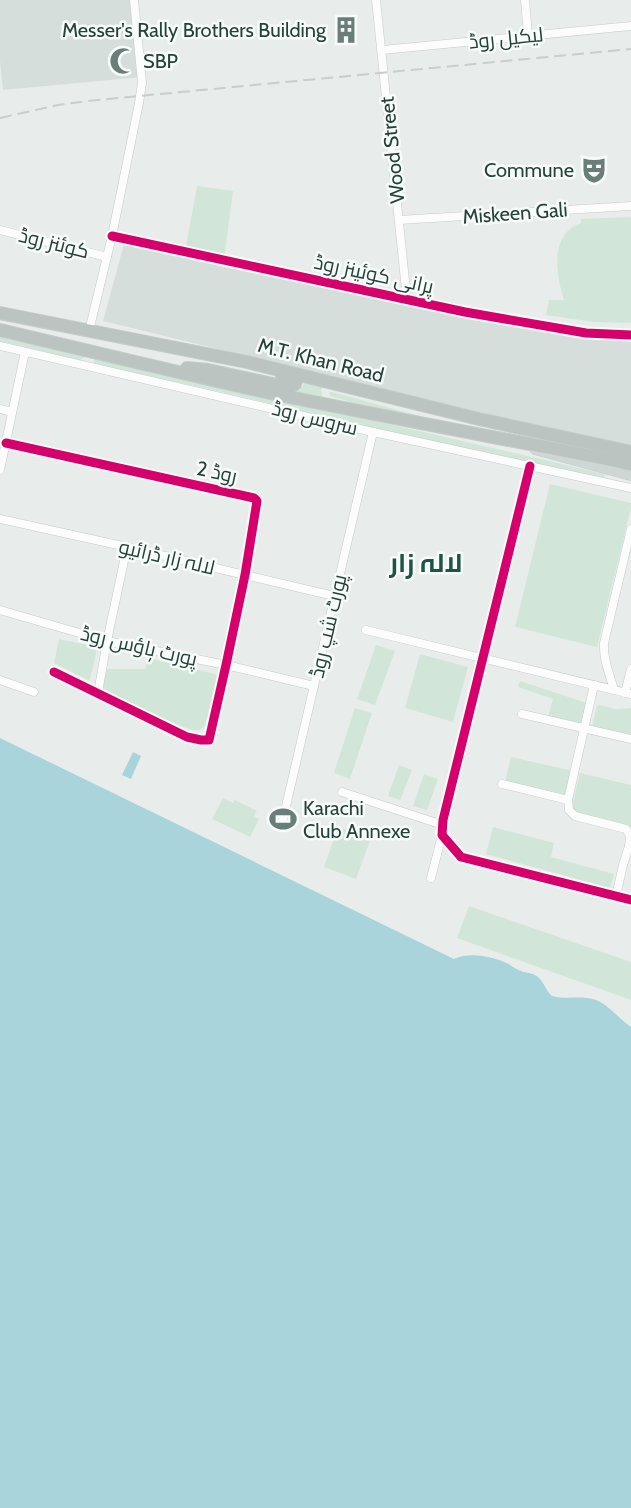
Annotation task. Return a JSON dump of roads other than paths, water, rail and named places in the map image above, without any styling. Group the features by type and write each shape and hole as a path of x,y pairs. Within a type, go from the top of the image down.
{"highway":[{"name":"M.T. Khan Road","path":"0,312 247,362 471,417 631,452"},
{"name":"M.T. Khan Road","path":"0,330 272,393 631,464"},
{"path":"146,365 208,370 286,387 291,387 296,381 293,378 192,350"},
{"path":"380,414 328,398 326,395 332,390 421,412 471,417"}],"main road":[{"path":"482,436 631,476"}],"street":[{"path":"89,331 140,103 142,83 134,0"},
{"name":"Wood Street","path":"376,0 407,300"},
{"path":"525,0 528,35"},
{"name":"لیکیل روڈ","path":"382,51 631,26"},
{"name":"Miskeen Gali","path":"399,220 631,206"},
{"name":"کوئنز روڈ","path":"0,230 107,257"},
{"name":"پرانی کوئینز روڈ","path":"112,236 486,316 586,333 631,335"},
{"name":"سروس روڈ","path":"0,346 373,432 631,488"},
{"path":"0,470 25,352"},
{"path":"88,366 92,352"},
{"path":"0,409 12,412"},
{"name":"پورٹ شپ روڈ","path":"283,819 373,432"},
{"name":"روڈ 2","path":"6,444 254,498 257,501 226,665 207,740 187,737 98,693"},
{"path":"431,878 482,658 530,466"},
{"path":"613,484 615,472"},
{"name":"لالہ زار ڈرائیو","path":"0,519 334,596"},
{"path":"614,690 603,652 631,529"},
{"path":"54,672 98,693 128,547"},
{"name":"پورٹ ہاؤس روڈ","path":"0,610 107,641 226,665 314,686"},
{"path":"366,630 628,694 631,669"},
{"path":"0,680 34,692"},
{"path":"594,686 568,800 569,810 575,816 627,829 630,846 616,896"},
{"path":"522,714 631,739"},
{"path":"502,783 568,800"},
{"path":"342,792 443,825"},
{"path":"442,835 461,857 631,900"}],"water":[{"path":"0,738 454,959 473,955 506,963 536,976 552,996 585,998 601,1002 631,1027 631,1508 0,1508"},
{"path":"133,752 141,756 131,779 122,775"}],"railway":[{"path":"0,118 87,101 631,49"}],"place":[{"name":"Messer's Rally Brothers Building","path":"346,30"},
{"name":"SBP","path":"123,61"},
{"name":"Commune","path":"594,170"},
{"name":"Karachi Club Annexe","path":"283,819"}],"district":[{"name":"لالہ زار","path":"426,563"}]}
